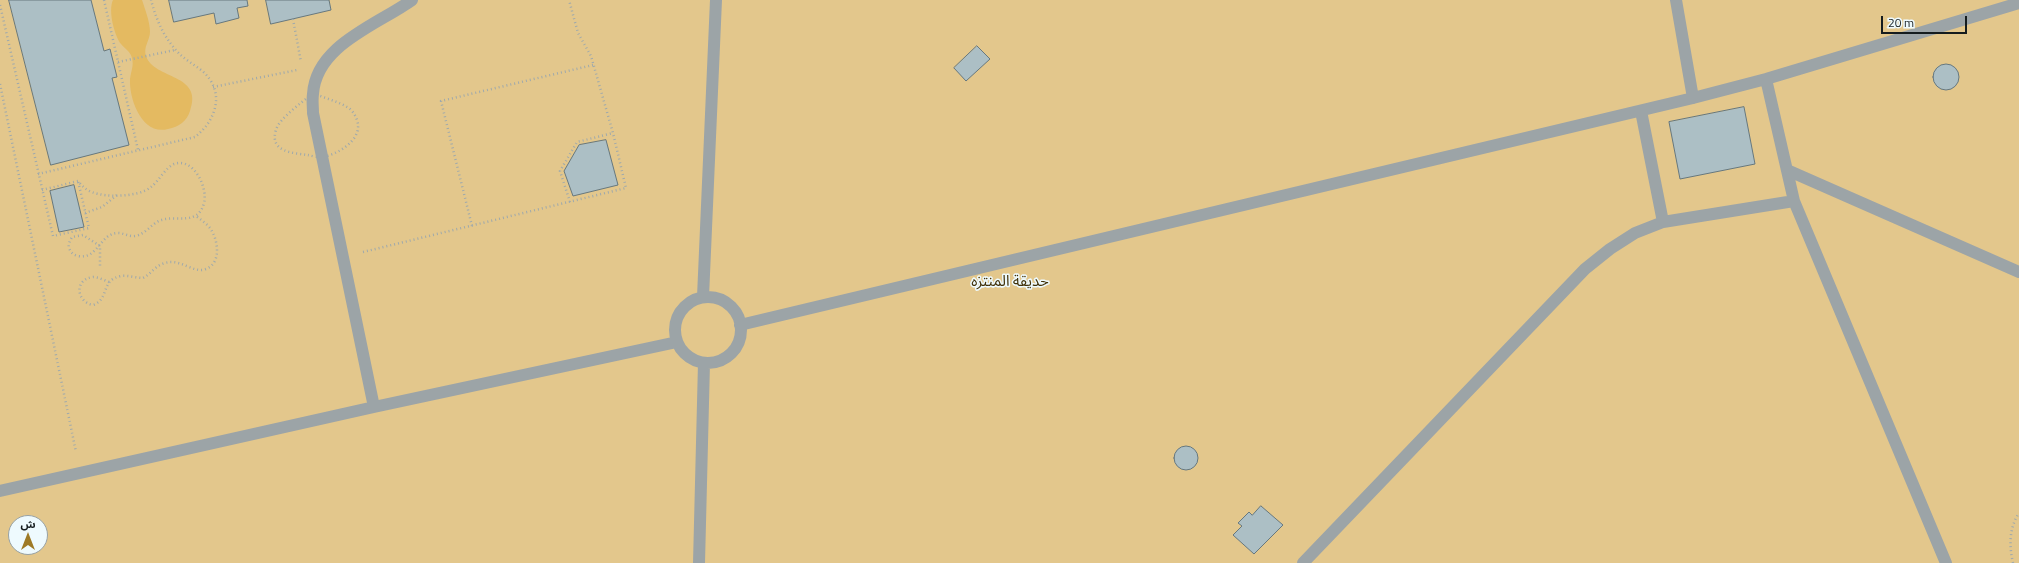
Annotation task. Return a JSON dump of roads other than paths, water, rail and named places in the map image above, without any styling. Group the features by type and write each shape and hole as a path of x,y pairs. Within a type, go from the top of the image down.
{"lane":[{"path":"374,407 314,113 313,93 323,65 332,53 343,43 412,0"},
{"path":"703,297 716,0"},
{"path":"1676,0 1693,98"},
{"path":"740,325 1693,98 1766,79 2019,3"},
{"path":"1766,79 1794,201 1946,563"},
{"path":"1641,111 1663,222"},
{"path":"1787,170 2019,272"},
{"path":"1303,563 1586,269 1610,249 1635,233 1663,222 1794,201"},
{"path":"703,297 714,298 731,307 738,315 740,325 741,335 738,345 724,360 714,363 704,363 687,357 677,342 676,325 682,309 692,301 703,297"},
{"path":"0,491 374,407 677,342"},
{"path":"699,563 704,363"}],"park label":[{"name":"حديقة المنتزه","path":"1010,282"}]}
